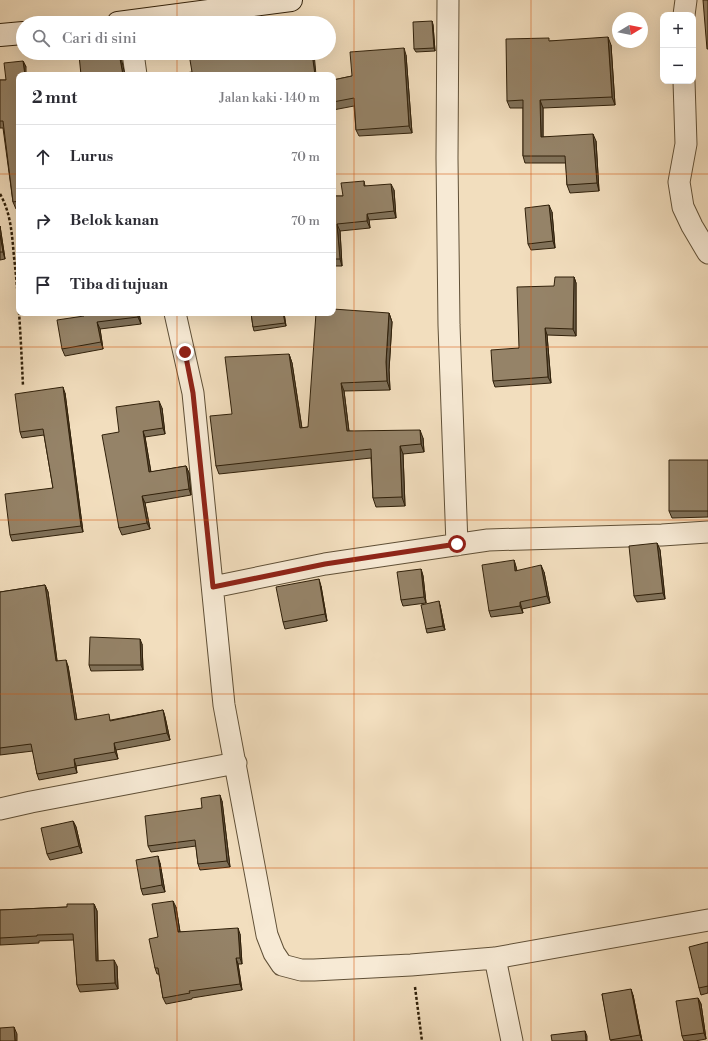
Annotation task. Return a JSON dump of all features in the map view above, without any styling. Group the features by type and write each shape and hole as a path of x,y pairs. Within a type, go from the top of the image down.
{"main road":[{"path":"176,16 291,0"},
{"path":"0,35 16,34"}],"street":[{"path":"448,0 447,158 449,325 457,544"},
{"path":"684,12 686,0"},
{"path":"135,60 136,72"},
{"path":"684,84 686,144 678,182 683,207 708,253"},
{"path":"177,316 193,393 224,705 267,935 274,953 282,965 301,970 314,970 411,965 495,958 708,920"},
{"path":"213,587 325,564 457,544 496,540 662,535 708,532"},
{"path":"0,809 39,800 236,763"},
{"path":"495,958 512,1041"}],"path":[{"path":"0,194 5,202 10,219 16,275"},
{"path":"19,316 23,386"},
{"path":"411,965 422,1041"}],"building":[{"path":"703,0 708,0 708,49 707,49"},
{"path":"432,21 434,48 414,49 413,22"},
{"path":"608,37 612,97 540,100 541,137 593,134 597,183 567,185 565,156 523,156 523,100 507,101 506,39 549,38 549,41"},
{"path":"404,48 409,126 356,130 354,98 336,101 336,79 352,76 350,52"},
{"path":"80,60 120,60 122,72 81,72"},
{"path":"190,60 313,60 315,72 192,72"},
{"path":"23,61 25,72 16,72 16,202 13,202 3,121 0,121 0,80 6,80 4,63"},
{"path":"364,181 364,186 391,184 394,211 367,214 367,221 337,224 340,259 336,259 336,196 343,196 341,183"},
{"path":"549,205 553,241 528,244 525,208"},
{"path":"0,235 3,252 0,252"},
{"path":"555,277 574,277 573,329 545,328 548,377 493,381 491,350 519,348 517,287 554,286"},
{"path":"336,309 389,313 386,362 387,381 341,383 347,431 420,430 421,444 400,446 402,497 373,498 371,449 216,466 210,416 232,414 225,357 289,354 300,428 308,427 316,316 336,316"},
{"path":"84,316 138,316 97,322 101,342 62,349 57,320"},
{"path":"251,316 284,316 285,323 253,327"},
{"path":"63,387 81,526 10,535 5,494 53,488 43,429 20,432 15,394"},
{"path":"159,401 163,428 143,431 149,472 186,466 189,489 142,496 147,523 119,528 102,435 119,432 116,407"},
{"path":"669,460 708,460 708,511 669,511"},
{"path":"657,543 663,593 634,596 629,546"},
{"path":"514,560 515,571 541,565 547,596 520,602 520,606 489,611 482,565"},
{"path":"421,569 424,597 401,600 397,572"},
{"path":"319,579 325,614 283,622 276,587"},
{"path":"45,585 56,661 66,660 75,720 109,714 110,721 163,710 167,733 114,743 115,752 74,759 75,767 37,774 31,744 0,748 0,592"},
{"path":"439,601 443,626 426,629 421,605"},
{"path":"90,637 140,639 141,665 89,665"},
{"path":"220,795 227,861 198,864 195,840 148,846 145,816 202,808 201,798"},
{"path":"73,821 79,846 47,854 41,828"},
{"path":"158,856 162,885 141,889 136,860"},
{"path":"173,901 178,932 238,928 240,958 236,958 240,984 189,991 190,993 163,998 158,968 155,968 149,939 158,937 152,904"},
{"path":"67,904 94,904 96,961 114,960 115,983 77,985 73,934 0,938 0,910 67,907"},
{"path":"708,942 708,986 699,988 689,947"},
{"path":"631,989 640,1035 610,1040 602,994"},
{"path":"698,998 704,1033 682,1036 676,1001"},
{"path":"14,1027 15,1041 0,1041 0,1028"},
{"path":"585,1031 586,1041 552,1041 551,1035"}],"route":[{"path":"185,352 193,393 213,587 325,564 457,544"}]}
